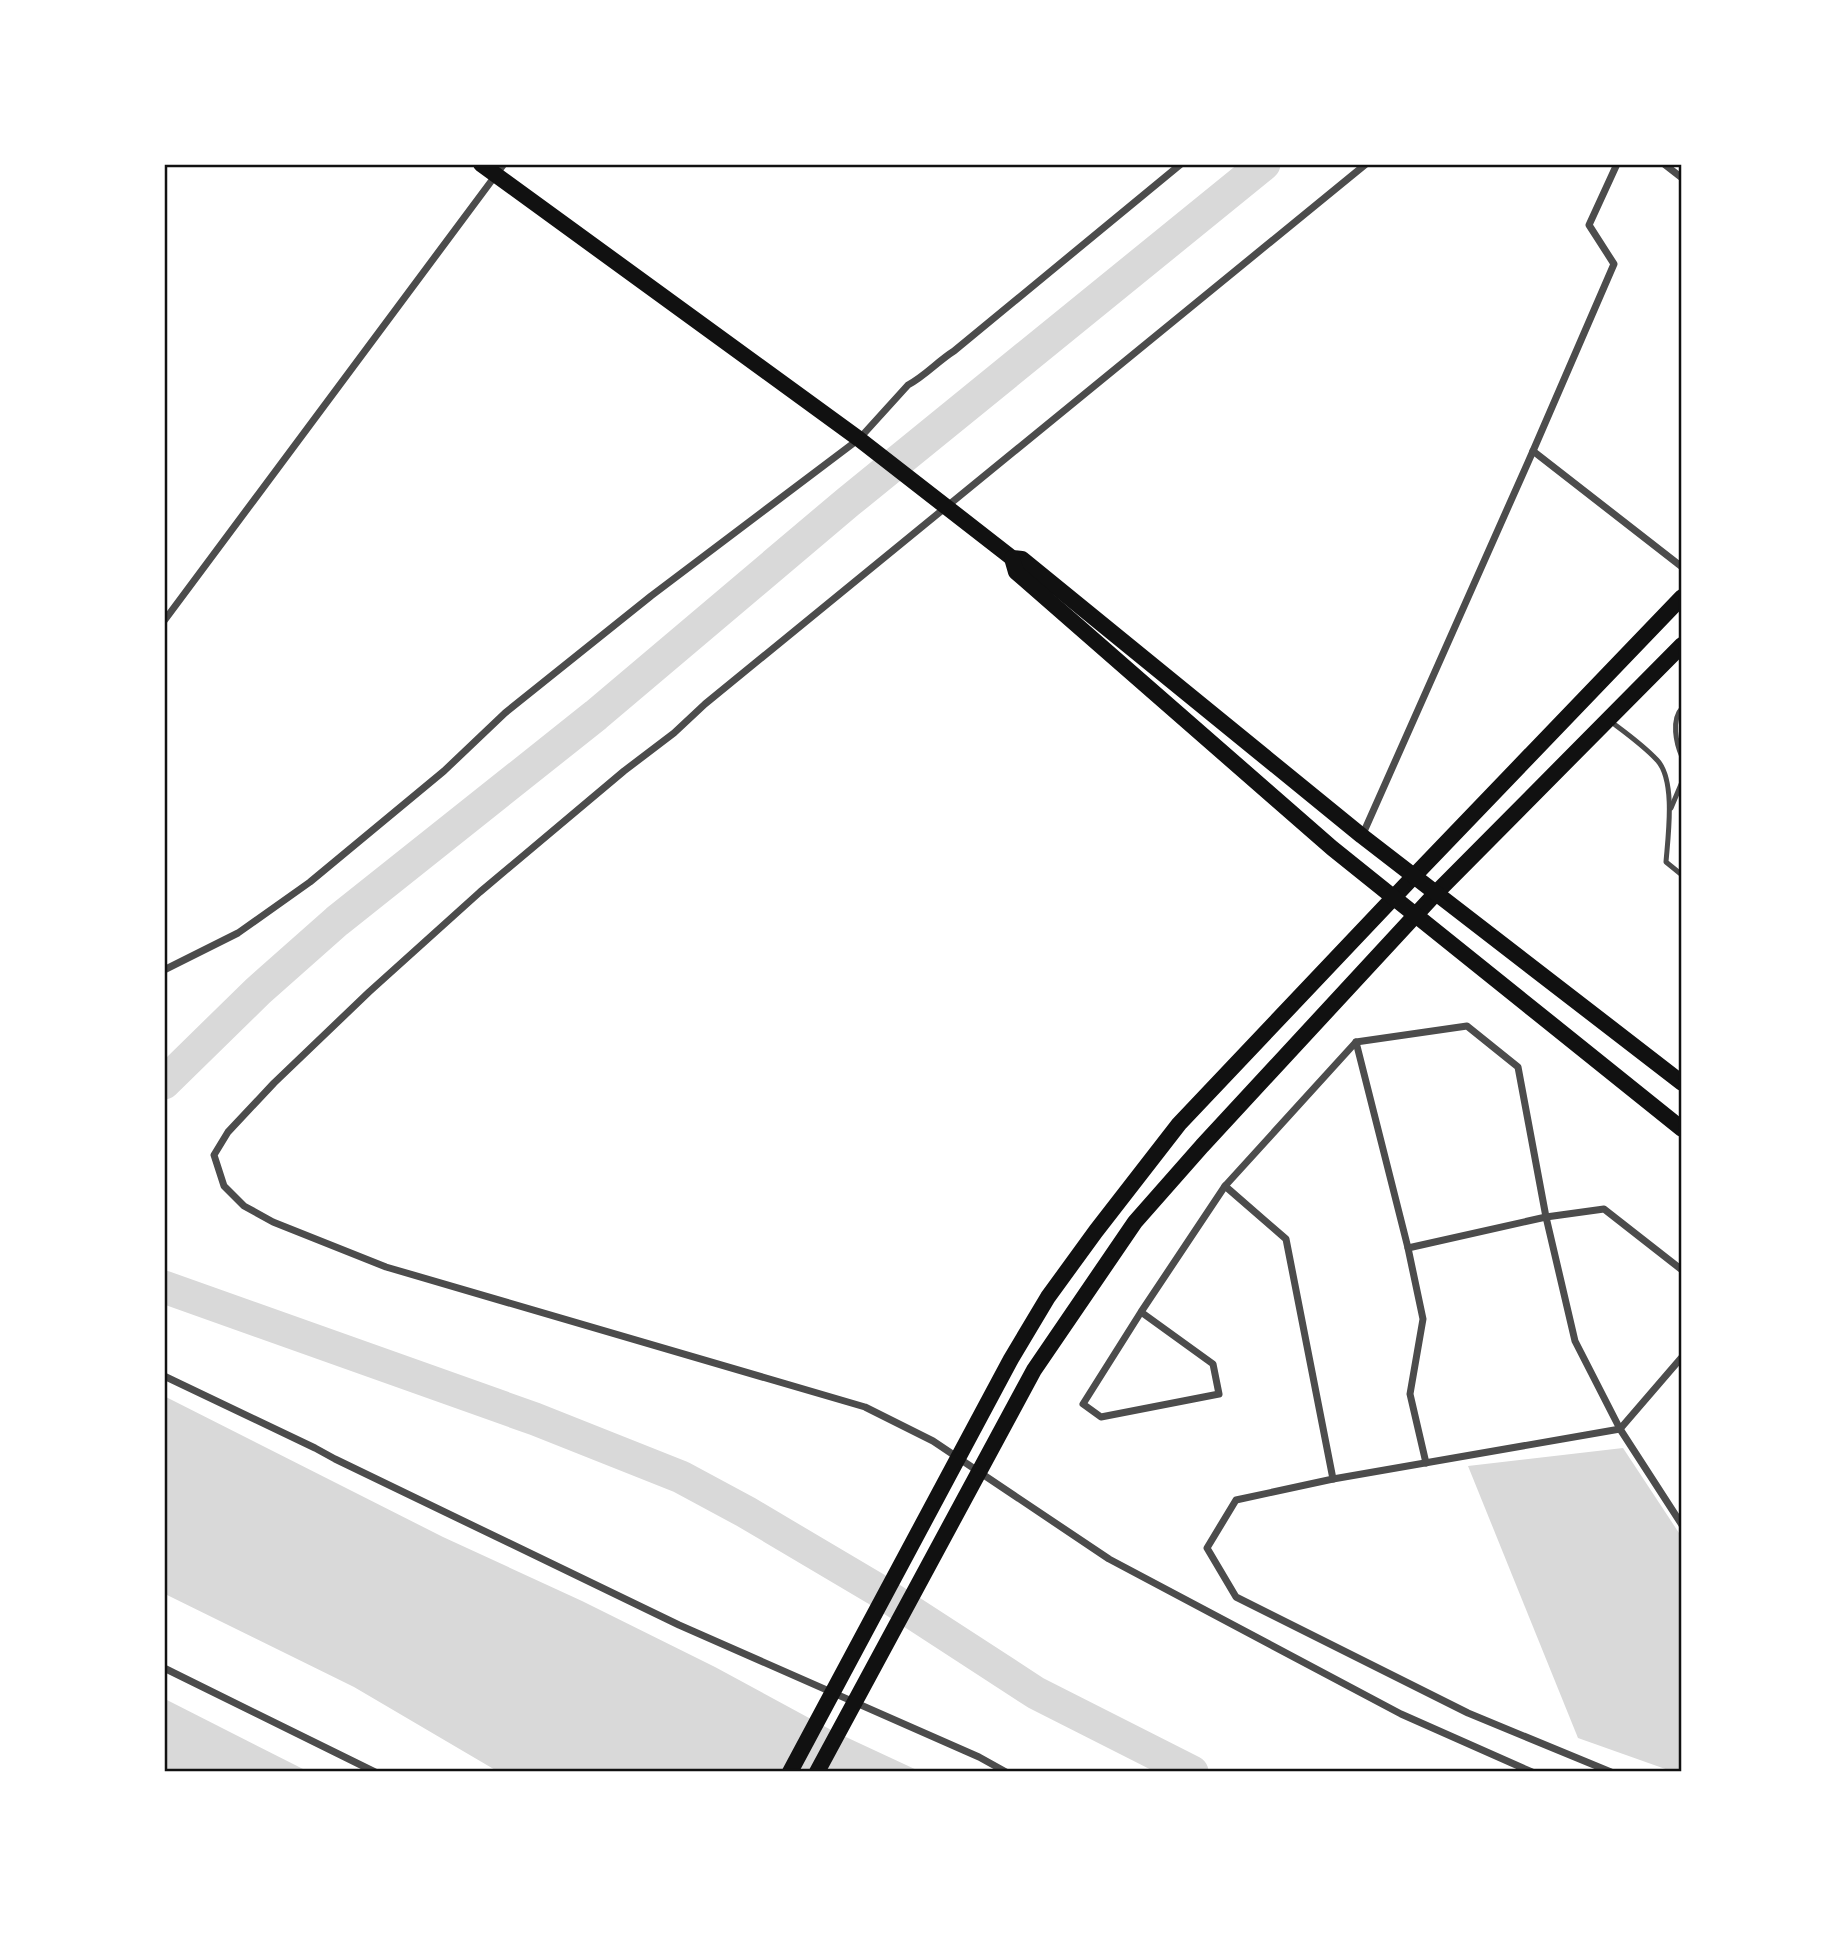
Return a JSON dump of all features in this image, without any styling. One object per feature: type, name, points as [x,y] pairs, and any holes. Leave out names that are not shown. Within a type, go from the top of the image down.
[{"type":"main road","points":[[481,164],[501,170],[859,439],[1012,558],[1022,559],[1362,836],[1682,1083]]},
{"type":"main road","points":[[1012,558],[1016,572],[1332,848],[1682,1129]]},
{"type":"main road","points":[[790,1772],[1011,1359],[1048,1297],[1096,1231],[1180,1124],[1682,597]]},
{"type":"main road","points":[[817,1772],[1034,1370],[1135,1222],[1436,892],[1682,645]]},
{"type":"street","points":[[164,970],[238,933],[310,882],[444,771],[526,696],[651,596],[859,439],[908,385],[954,351],[1181,164]]},
{"type":"street","points":[[1366,164],[705,704],[674,733],[624,771],[480,892],[369,992],[274,1083],[228,1132],[214,1155],[224,1186],[244,1206],[273,1222],[386,1267],[865,1407],[933,1441],[1109,1559],[1401,1714],[1532,1772]]},
{"type":"street","points":[[1362,836],[1614,264],[1589,225],[1617,164]]},
{"type":"street","points":[[1664,164],[1682,178]]},
{"type":"street","points":[[164,621],[501,170]]},
{"type":"street","points":[[1533,451],[1682,567]]},
{"type":"street","points":[[1140,1312],[1213,1364],[1219,1394],[1101,1417],[1083,1405],[1140,1312],[1225,1186],[1356,1042],[1467,1026],[1518,1068],[1546,1217],[1574,1342],[1620,1429],[1682,1525]]},
{"type":"street","points":[[1356,1042],[1408,1248],[1423,1319],[1410,1394],[1426,1463]]},
{"type":"street","points":[[1225,1186],[1286,1239],[1333,1479]]},
{"type":"street","points":[[1408,1248],[1546,1217],[1604,1209],[1682,1270]]},
{"type":"street","points":[[1611,1772],[1468,1713],[1236,1597],[1208,1548],[1236,1500],[1333,1479],[1620,1429],[1682,1357]]},
{"type":"street","points":[[164,1377],[679,1625],[979,1757],[1006,1772]]},
{"type":"street","points":[[164,1668],[375,1772]]},
{"type":"lane","points":[[1682,708],[1677,713],[1682,757]]},
{"type":"lane","points":[[1609,720],[1659,762],[1668,785],[1666,862],[1682,875]]},
{"type":"lane","points":[[1669,811],[1682,782]]},
{"type":"shaded area","points":[[164,1396],[443,1537],[582,1601],[715,1667],[833,1731],[919,1771],[497,1771],[354,1687],[165,1594]]},
{"type":"shaded area","points":[[1623,1448],[1681,1536],[1681,1771],[1671,1771],[1578,1738],[1468,1466]]},
{"type":"shaded area","points":[[165,1699],[307,1771],[165,1771]]},
{"type":"waterway","points":[[164,1083],[258,991],[337,921],[596,715],[848,502],[1264,164]]},
{"type":"waterway","points":[[164,1287],[535,1419],[681,1477],[876,1589],[1036,1693],[1192,1772]]}]
